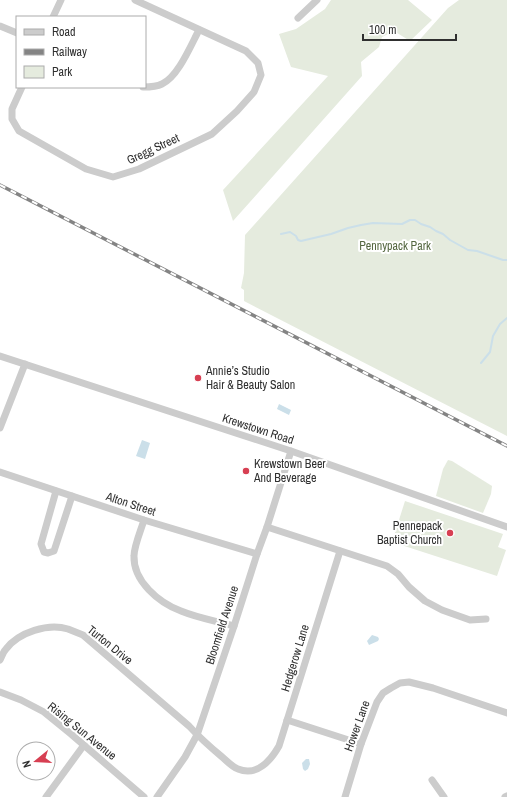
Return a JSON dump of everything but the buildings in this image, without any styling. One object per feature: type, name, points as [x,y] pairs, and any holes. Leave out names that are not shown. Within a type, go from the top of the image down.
[{"type":"street","points":[[53,16],[61,0]]},
{"type":"street","points":[[135,0],[199,30],[178,69],[171,77],[163,84],[154,87],[146,87]]},
{"type":"street","points":[[298,18],[317,0]]},
{"type":"street","points":[[0,26],[16,33]]},
{"type":"street","name":"Gregg Street","points":[[22,88],[12,108],[12,119],[19,131],[86,169],[113,177],[126,174],[212,134],[237,111],[254,92],[260,75],[258,64],[246,51],[199,30]]},
{"type":"street","name":"Krewstown Road","points":[[0,356],[291,451],[507,527]]},
{"type":"street","points":[[0,428],[25,364]]},
{"type":"street","name":"Bloomfield Avenue","points":[[157,797],[185,757],[197,735],[291,451]]},
{"type":"street","name":"Alton Street","points":[[0,472],[144,520],[257,554]]},
{"type":"street","points":[[56,491],[41,544],[44,552],[51,553],[56,546],[72,496]]},
{"type":"street","points":[[144,520],[134,555],[136,571],[142,584],[163,602],[180,611],[234,626]]},
{"type":"street","points":[[267,527],[387,566],[398,574],[409,587],[425,601],[442,610],[470,620],[486,619]]},
{"type":"street","name":"Hedgerow Lane","points":[[262,766],[272,758],[279,746],[340,551]]},
{"type":"street","name":"Turton Drive","points":[[0,660],[5,649],[17,638],[41,628],[67,629],[83,635],[189,726],[203,742],[237,769],[247,771],[256,770],[262,766]]},
{"type":"street","name":"Hower Lane","points":[[345,797],[361,744],[377,702],[383,693],[400,683],[409,682],[433,688],[507,714]]},
{"type":"street","name":"Rising Sun Avenue","points":[[0,692],[21,700],[44,712],[144,797]]},
{"type":"street","points":[[287,720],[361,744]]},
{"type":"street","points":[[46,797],[84,745]]},
{"type":"street","points":[[432,780],[444,797]]},
{"type":"green space","points":[[331,0],[408,0],[432,20],[410,41],[394,31],[382,37],[379,47],[361,62],[362,76],[233,221],[223,190],[328,76],[291,67],[279,34],[296,29],[325,9]]},
{"type":"green space","name":"Pennypack Park","points":[[459,0],[507,0],[507,436],[244,301],[244,290],[241,288],[244,273],[245,235],[448,8]]},
{"type":"green space","points":[[448,460],[492,486],[491,494],[483,513],[436,496],[443,469]]},
{"type":"green space","points":[[405,501],[503,534],[498,547],[506,550],[497,576],[392,542]]},
{"type":"water","points":[[279,404],[291,410],[289,415],[277,409]]},
{"type":"water","points":[[142,440],[150,443],[145,459],[136,456]]},
{"type":"water","points":[[372,635],[378,637],[379,639],[378,641],[369,645],[367,641]]},
{"type":"water","points":[[306,759],[309,759],[310,764],[308,769],[305,771],[302,763]]},
{"type":"waterway","points":[[281,234],[290,232],[301,241],[361,225],[373,223],[402,224],[410,220],[415,220],[443,234],[450,240],[468,250],[477,251],[507,260]]},
{"type":"waterway","points":[[481,363],[490,352],[493,336],[500,324],[507,318]]},
{"type":"railway","points":[[0,185],[507,446]]},
{"type":"place","name":"Annie’s Studio Hair & Beauty Salon","points":[[198,378]]},
{"type":"place","name":"Krewstown Beer And Beverage","points":[[246,471]]},
{"type":"place","name":"Pennepack Baptist Church","points":[[450,533]]}]
